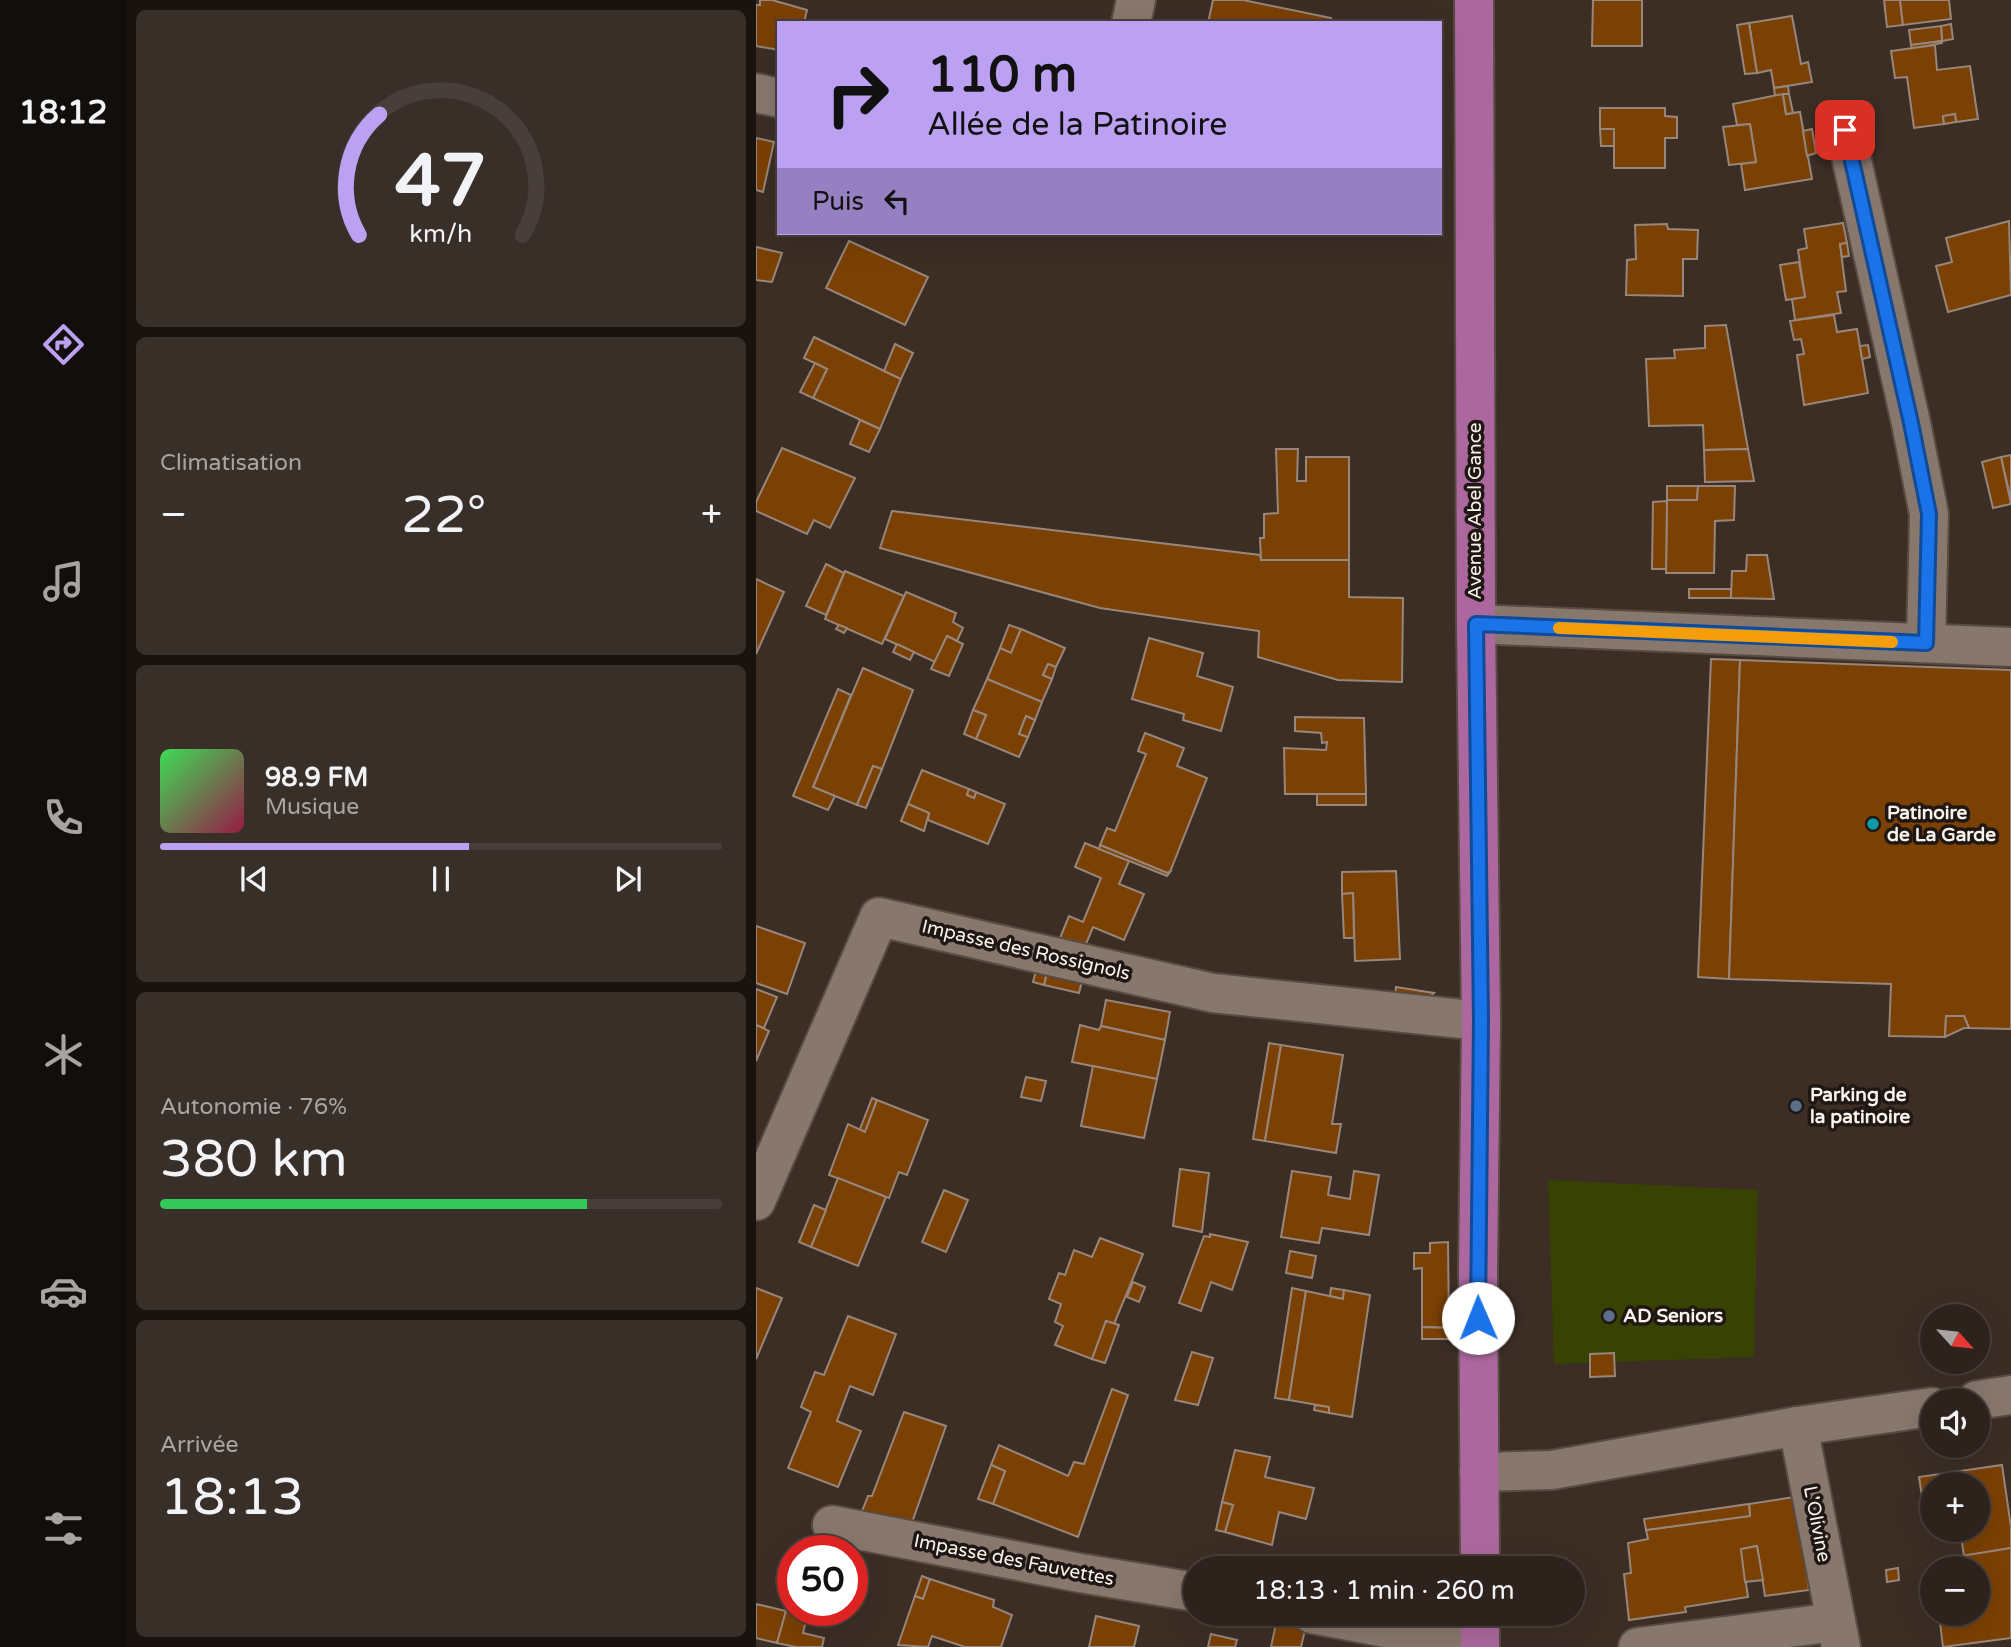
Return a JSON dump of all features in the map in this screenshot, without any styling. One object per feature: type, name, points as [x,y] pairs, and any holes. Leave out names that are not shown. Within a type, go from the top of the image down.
[{"type":"main road","name":"Avenue Abel Gance","points":[[1474,0],[1476,624],[1481,1021],[1478,1270],[1480,1556]]},
{"type":"street","points":[[1131,21],[1136,0]]},
{"type":"street","points":[[756,93],[777,98]]},
{"type":"street","points":[[1845,130],[1929,514],[1926,643]]},
{"type":"street","points":[[1476,624],[2011,647]]},
{"type":"street","name":"Impasse des Rossignols","points":[[756,1201],[879,917],[1213,993],[1481,1021]]},
{"type":"street","points":[[1990,1398],[2011,1395]]},
{"type":"street","points":[[1479,1472],[1552,1470],[1798,1426],[1920,1409]]},
{"type":"street","name":"L'Olivine","points":[[1638,1647],[1838,1634],[1798,1426]]},
{"type":"street","name":"Impasse des Fauvettes","points":[[832,1525],[1183,1590]]},
{"type":"street","points":[[1408,1626],[1480,1635]]},
{"type":"green space","points":[[1548,1180],[1758,1190],[1754,1357],[1554,1364]]},
{"type":"building","points":[[760,0],[772,0],[807,10],[804,21],[777,21],[777,50],[756,46],[756,5],[760,5]]},
{"type":"building","points":[[1213,0],[1243,0],[1331,18],[1330,21],[1208,21]]},
{"type":"building","points":[[1593,0],[1642,0],[1642,46],[1592,46]]},
{"type":"building","points":[[1884,0],[1900,0],[1903,25],[1887,27]]},
{"type":"building","points":[[1900,0],[1949,0],[1951,19],[1903,25]]},
{"type":"building","points":[[1792,16],[1801,64],[1808,62],[1812,82],[1774,88],[1771,70],[1757,73],[1749,23]]},
{"type":"building","points":[[1749,23],[1757,73],[1745,74],[1737,25]]},
{"type":"building","points":[[1951,24],[1953,39],[1942,41],[1941,26]]},
{"type":"building","points":[[1941,26],[1942,41],[1911,45],[1909,30]]},
{"type":"building","points":[[1942,41],[1912,49],[1911,45]]},
{"type":"building","points":[[1935,45],[1937,70],[1970,66],[1978,119],[1956,122],[1955,114],[1943,116],[1944,124],[1914,128],[1907,77],[1895,78],[1891,51]]},
{"type":"building","points":[[1788,86],[1789,94],[1775,96],[1774,88]]},
{"type":"building","points":[[1783,94],[1786,114],[1800,112],[1812,179],[1745,190],[1741,164],[1756,162],[1750,124],[1737,125],[1733,104]]},
{"type":"building","points":[[1783,94],[1789,94],[1793,113],[1786,114]]},
{"type":"building","points":[[1600,108],[1665,108],[1665,116],[1677,117],[1677,138],[1665,138],[1665,168],[1614,168],[1614,129],[1600,129]]},
{"type":"building","points":[[1955,114],[1956,122],[1944,124],[1943,116]]},
{"type":"building","points":[[1750,124],[1756,162],[1729,165],[1723,127]]},
{"type":"building","points":[[1600,129],[1614,129],[1614,146],[1601,146]]},
{"type":"building","points":[[1812,129],[1816,153],[1807,156],[1803,131]]},
{"type":"building","points":[[756,138],[774,142],[763,192],[756,190]]},
{"type":"building","points":[[2009,221],[2011,295],[1948,312],[1936,266],[1952,262],[1946,238]]},
{"type":"building","points":[[1843,223],[1847,243],[1840,244],[1846,291],[1837,292],[1841,313],[1795,320],[1792,299],[1805,297],[1798,250],[1807,248],[1804,229]]},
{"type":"building","points":[[1667,224],[1668,229],[1698,230],[1697,259],[1683,259],[1683,296],[1626,295],[1627,260],[1636,259],[1635,225]]},
{"type":"building","points":[[849,241],[928,277],[905,325],[826,288]]},
{"type":"building","points":[[1847,243],[1849,256],[1842,257],[1840,244]]},
{"type":"building","points":[[756,247],[782,253],[772,282],[756,280]]},
{"type":"building","points":[[1799,262],[1805,297],[1786,300],[1780,265]]},
{"type":"building","points":[[1834,315],[1837,332],[1857,329],[1868,393],[1804,405],[1797,355],[1804,354],[1801,339],[1794,340],[1790,321]]},
{"type":"building","points":[[1726,325],[1748,449],[1704,450],[1703,425],[1649,426],[1646,359],[1675,358],[1674,350],[1705,348],[1705,326]]},
{"type":"building","points":[[814,337],[901,379],[880,429],[813,398],[827,369],[804,358]]},
{"type":"building","points":[[895,344],[913,353],[901,379],[884,371]]},
{"type":"building","points":[[1868,345],[1870,357],[1862,359],[1860,346]]},
{"type":"building","points":[[815,363],[827,369],[813,398],[800,392]]},
{"type":"building","points":[[860,420],[880,429],[869,452],[850,444]]},
{"type":"building","points":[[782,448],[855,478],[830,528],[814,520],[807,534],[756,511],[756,502]]},
{"type":"building","points":[[1276,449],[1298,449],[1297,481],[1306,481],[1306,457],[1349,457],[1349,560],[1261,560],[1260,538],[1264,538],[1264,514],[1278,513]]},
{"type":"building","points":[[1748,449],[1754,481],[1705,482],[1704,450]]},
{"type":"building","points":[[2011,455],[2011,500],[2001,457]]},
{"type":"building","points":[[2001,457],[2011,504],[1993,508],[1982,462]]},
{"type":"building","points":[[1667,486],[1698,486],[1697,500],[1667,500]]},
{"type":"building","points":[[1698,486],[1735,486],[1734,520],[1715,521],[1714,573],[1666,573],[1667,500],[1697,500]]},
{"type":"building","points":[[1667,501],[1666,569],[1652,569],[1653,502]]},
{"type":"building","points":[[892,511],[1260,555],[1261,560],[1349,560],[1349,597],[1403,598],[1402,682],[1338,680],[1258,657],[1259,631],[1100,608],[880,548]]},
{"type":"building","points":[[1747,555],[1767,555],[1774,599],[1731,598],[1732,571],[1746,571]]},
{"type":"building","points":[[826,564],[844,573],[826,615],[806,606]]},
{"type":"building","points":[[845,571],[904,596],[882,644],[825,619]]},
{"type":"building","points":[[756,579],[784,592],[756,654]]},
{"type":"building","points":[[1689,589],[1731,589],[1731,598],[1689,598]]},
{"type":"building","points":[[906,592],[956,613],[953,622],[963,628],[957,641],[947,636],[935,662],[885,639]]},
{"type":"building","points":[[839,625],[847,628],[844,633],[836,629]]},
{"type":"building","points":[[1009,625],[1021,629],[1011,653],[1000,648]]},
{"type":"building","points":[[1021,629],[1065,648],[1056,667],[1048,664],[1043,675],[1052,679],[1042,702],[987,679],[1000,648],[1011,653]]},
{"type":"building","points":[[947,636],[963,644],[949,676],[931,669]]},
{"type":"building","points":[[1149,638],[1203,653],[1197,676],[1233,687],[1221,731],[1183,720],[1184,714],[1132,699]]},
{"type":"building","points":[[897,644],[914,652],[910,660],[893,652]]},
{"type":"building","points":[[1711,659],[1740,660],[1729,979],[1698,977]]},
{"type":"building","name":"Patinoire de La Garde","points":[[1740,660],[2011,670],[2011,1029],[1969,1028],[1964,1016],[1946,1016],[1945,1037],[1889,1036],[1891,984],[1729,979]]},
{"type":"building","points":[[1048,664],[1056,667],[1052,679],[1043,675]]},
{"type":"building","points":[[863,668],[913,690],[882,769],[873,766],[857,805],[813,787]]},
{"type":"building","points":[[987,679],[1042,702],[1035,720],[1026,716],[1019,734],[1028,737],[1019,757],[976,739],[986,715],[973,710]]},
{"type":"building","points":[[838,689],[851,695],[813,787],[835,796],[828,810],[793,796]]},
{"type":"building","points":[[973,710],[986,715],[976,739],[964,734]]},
{"type":"building","points":[[1026,716],[1035,720],[1028,737],[1019,734]]},
{"type":"building","points":[[1295,717],[1364,718],[1366,794],[1285,794],[1284,748],[1326,750],[1327,742],[1322,743],[1321,733],[1295,731]]},
{"type":"building","points":[[1145,733],[1184,748],[1177,766],[1207,778],[1170,872],[1167,873],[1100,845],[1107,828],[1115,831],[1146,754],[1138,751]]},
{"type":"building","points":[[873,766],[882,769],[866,808],[857,805]]},
{"type":"building","points":[[922,770],[969,789],[967,795],[974,798],[976,792],[1005,804],[988,844],[928,820],[929,813],[908,804]]},
{"type":"building","points":[[969,789],[976,792],[974,798],[967,795]]},
{"type":"building","points":[[1317,794],[1366,794],[1366,805],[1317,805]]},
{"type":"building","points":[[908,804],[929,813],[924,831],[901,821]]},
{"type":"building","points":[[1085,843],[1129,861],[1119,884],[1144,894],[1124,940],[1093,927],[1086,944],[1060,938],[1069,916],[1083,922],[1101,878],[1075,867]]},
{"type":"building","points":[[1100,845],[1170,872],[1167,876],[1099,849]]},
{"type":"building","points":[[1396,871],[1400,959],[1355,961],[1353,893],[1342,894],[1342,872]]},
{"type":"building","points":[[1353,893],[1354,938],[1344,938],[1342,894]]},
{"type":"building","points":[[756,926],[805,943],[787,994],[756,983]]},
{"type":"building","points":[[1038,963],[1049,965],[1044,985],[1033,982]]},
{"type":"building","points":[[1049,965],[1084,973],[1079,993],[1044,985]]},
{"type":"building","points":[[1396,987],[1434,993],[1424,1002],[1395,997]]},
{"type":"building","points":[[756,989],[777,997],[764,1028],[756,1025]]},
{"type":"building","points":[[1106,1000],[1170,1012],[1165,1040],[1101,1026]]},
{"type":"building","points":[[1946,1016],[1964,1016],[1969,1028],[1945,1037]]},
{"type":"building","points":[[756,1025],[769,1031],[756,1061]]},
{"type":"building","points":[[1080,1025],[1099,1030],[1101,1026],[1165,1040],[1157,1079],[1072,1062]]},
{"type":"building","points":[[1269,1043],[1281,1045],[1265,1141],[1253,1139]]},
{"type":"building","points":[[1281,1045],[1343,1055],[1332,1124],[1341,1124],[1336,1153],[1265,1141]]},
{"type":"building","points":[[1093,1066],[1157,1079],[1144,1138],[1081,1126]]},
{"type":"building","points":[[1026,1077],[1046,1081],[1041,1101],[1021,1097]]},
{"type":"building","points":[[872,1098],[877,1100],[865,1132],[860,1129]]},
{"type":"building","points":[[877,1100],[928,1120],[907,1175],[899,1172],[889,1198],[829,1175],[848,1124],[865,1132]]},
{"type":"building","points":[[1180,1169],[1209,1173],[1202,1232],[1173,1226]]},
{"type":"building","points":[[1292,1171],[1331,1177],[1328,1195],[1350,1199],[1354,1171],[1379,1175],[1369,1235],[1322,1228],[1319,1243],[1281,1237]]},
{"type":"building","points":[[838,1178],[886,1197],[858,1266],[811,1247]]},
{"type":"building","points":[[944,1190],[968,1200],[946,1252],[922,1242]]},
{"type":"building","points":[[814,1205],[826,1210],[811,1247],[799,1242]]},
{"type":"building","points":[[1210,1234],[1248,1242],[1232,1290],[1211,1282],[1201,1311],[1179,1303],[1204,1236],[1210,1237]]},
{"type":"building","points":[[1100,1238],[1143,1254],[1114,1324],[1106,1321],[1092,1359],[1055,1345],[1063,1326],[1055,1322],[1061,1304],[1049,1299],[1059,1273],[1065,1275],[1074,1250],[1092,1257]]},
{"type":"building","points":[[1448,1242],[1449,1328],[1422,1327],[1422,1268],[1414,1269],[1414,1253],[1430,1253],[1430,1243]]},
{"type":"building","points":[[1290,1251],[1316,1256],[1312,1278],[1286,1273]]},
{"type":"building","points":[[1133,1282],[1145,1287],[1139,1302],[1127,1297]]},
{"type":"building","points":[[756,1288],[782,1298],[756,1359]]},
{"type":"building","points":[[1292,1288],[1306,1291],[1289,1400],[1275,1398]]},
{"type":"building","points":[[1331,1288],[1344,1290],[1343,1299],[1330,1296]]},
{"type":"building","points":[[1344,1290],[1370,1295],[1352,1417],[1329,1413],[1329,1407],[1289,1400],[1306,1291],[1343,1299]]},
{"type":"building","points":[[848,1316],[896,1334],[873,1395],[850,1386],[837,1421],[861,1431],[838,1487],[788,1468],[811,1412],[801,1407],[815,1372],[824,1375]]},
{"type":"building","points":[[1106,1321],[1119,1325],[1105,1363],[1092,1359]]},
{"type":"building","points":[[1422,1327],[1449,1328],[1449,1339],[1422,1339]]},
{"type":"building","points":[[1192,1352],[1213,1358],[1198,1405],[1175,1400]]},
{"type":"building","points":[[1614,1353],[1615,1376],[1590,1377],[1590,1354]]},
{"type":"building","points":[[1112,1389],[1128,1395],[1078,1537],[993,1504],[1005,1471],[991,1465],[999,1445],[1068,1476],[1074,1462],[1084,1464]]},
{"type":"building","points":[[1315,1405],[1329,1407],[1329,1413],[1314,1410]]},
{"type":"building","points":[[904,1412],[946,1426],[909,1531],[859,1519],[868,1496],[872,1496]]},
{"type":"building","points":[[1235,1450],[1270,1457],[1265,1477],[1314,1488],[1306,1519],[1279,1512],[1272,1545],[1225,1532],[1233,1505],[1222,1502]]},
{"type":"building","points":[[991,1465],[1005,1471],[993,1504],[978,1499]]},
{"type":"building","points":[[2002,1465],[2011,1527],[2011,1548],[1964,1556],[1962,1542],[1990,1542],[1990,1472],[1954,1472]]},
{"type":"building","points":[[1795,1497],[1809,1590],[1765,1596],[1757,1546],[1741,1549],[1748,1597],[1685,1607],[1686,1612],[1629,1620],[1624,1574],[1631,1573],[1628,1543],[1648,1539],[1646,1530],[1750,1516],[1749,1504]]},
{"type":"building","points":[[1222,1502],[1233,1505],[1225,1532],[1216,1530]]},
{"type":"building","points":[[1749,1504],[1750,1516],[1646,1530],[1644,1519]]},
{"type":"building","points":[[1757,1546],[1763,1580],[1745,1582],[1741,1549]]},
{"type":"building","points":[[2011,1548],[2011,1638],[1943,1647],[1940,1626],[1990,1626],[1990,1556],[1961,1556]]},
{"type":"building","points":[[1898,1568],[1899,1580],[1887,1582],[1886,1570]]},
{"type":"building","points":[[922,1576],[930,1579],[923,1599],[915,1596]]},
{"type":"building","points":[[930,1579],[994,1600],[993,1607],[1012,1615],[1001,1647],[965,1647],[932,1636],[928,1647],[898,1645],[915,1596],[923,1599]]},
{"type":"building","points":[[756,1604],[777,1609],[777,1626],[782,1626],[777,1643],[756,1638]]},
{"type":"building","points":[[1096,1616],[1139,1626],[1134,1647],[1089,1647]]},
{"type":"building","points":[[782,1626],[805,1626],[803,1633],[824,1638],[822,1647],[796,1647],[777,1643]]},
{"type":"building","points":[[1276,1626],[1306,1626],[1301,1647],[1271,1647]]},
{"type":"building","points":[[1211,1634],[1237,1640],[1235,1647],[1208,1647]]},
{"type":"slow traffic","points":[[1559,628],[1892,642]]},
{"type":"place","name":"Patinoire de La Garde","points":[[1873,824]]},
{"type":"place","name":"Parking de la patinoire","points":[[1796,1106]]},
{"type":"place","name":"AD Seniors","points":[[1609,1316]]},
{"type":"route","points":[[1478,1318],[1481,1021],[1476,624],[1926,643],[1929,514],[1845,130]]}]
